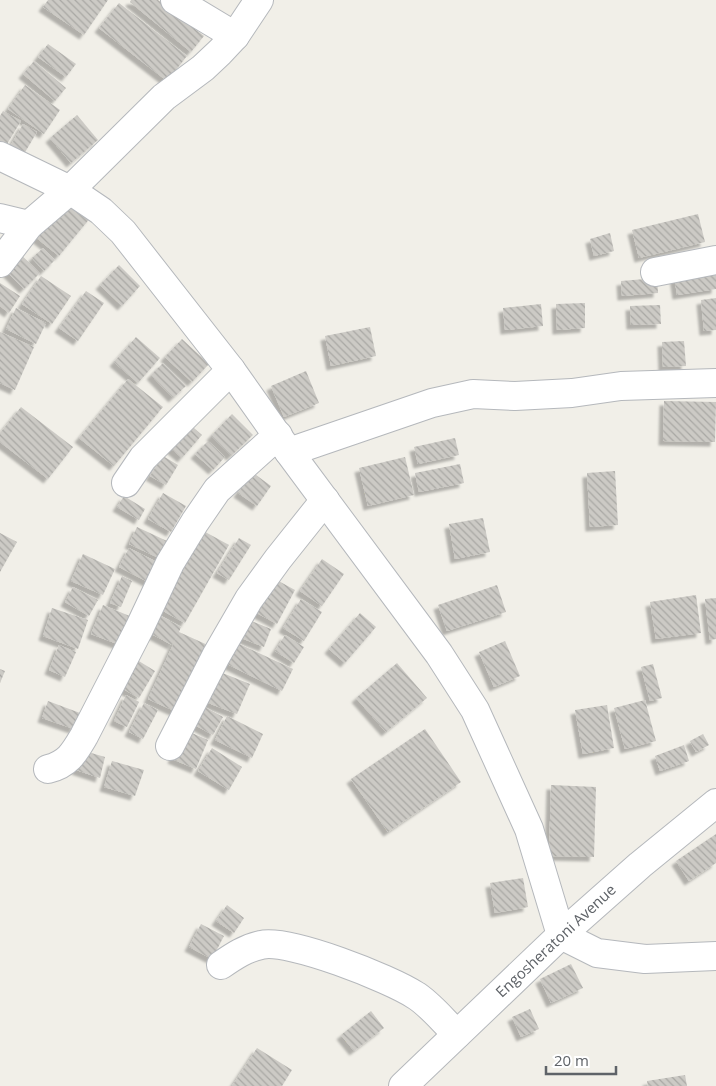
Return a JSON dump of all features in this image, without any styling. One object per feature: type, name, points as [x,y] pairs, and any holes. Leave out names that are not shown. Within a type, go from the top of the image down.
[{"type":"street","points":[[175,0],[235,36]]},
{"type":"street","points":[[0,262],[29,225],[70,190],[164,97],[203,68],[235,36],[259,0]]},
{"type":"street","points":[[0,156],[70,190],[100,211],[122,232],[231,370],[439,654],[475,710],[529,830],[561,935],[597,953],[645,958],[716,956]]},
{"type":"street","points":[[0,218],[29,225]]},
{"type":"street","points":[[655,272],[716,260]]},
{"type":"street","points":[[126,483],[143,458],[231,370]]},
{"type":"street","points":[[48,769],[60,766],[74,753],[140,629],[170,563],[217,490],[283,443],[432,403],[473,394],[515,396],[572,393],[621,386],[716,383]]},
{"type":"street","points":[[170,746],[216,656],[249,599],[325,500]]},
{"type":"street","name":"Engosheratoni Avenue","points":[[403,1086],[561,935],[640,864],[716,803]]},
{"type":"street","points":[[221,965],[242,951],[263,944],[286,946],[321,956],[384,979],[417,996],[457,1034]]},
{"type":"building","points":[[48,0],[108,0],[84,35],[43,7]]},
{"type":"building","points":[[131,0],[158,0],[204,36],[191,52],[130,2]]},
{"type":"building","points":[[119,3],[187,56],[167,81],[99,28]]},
{"type":"building","points":[[48,44],[76,64],[66,77],[38,57]]},
{"type":"building","points":[[34,61],[66,88],[55,101],[23,74]]},
{"type":"building","points":[[25,85],[60,110],[44,134],[8,109]]},
{"type":"building","points":[[3,111],[21,121],[4,149],[0,147],[0,116]]},
{"type":"building","points":[[77,115],[98,140],[71,163],[50,138]]},
{"type":"building","points":[[23,124],[37,132],[21,159],[7,152]]},
{"type":"building","points":[[66,196],[91,217],[59,256],[34,236]]},
{"type":"building","points":[[698,214],[705,242],[639,258],[632,230]]},
{"type":"building","points":[[610,233],[614,251],[594,256],[590,239]]},
{"type":"building","points":[[43,248],[55,260],[44,271],[32,258]]},
{"type":"building","points":[[20,254],[40,273],[24,289],[5,270]]},
{"type":"building","points":[[119,265],[140,286],[122,306],[100,285]]},
{"type":"building","points":[[716,269],[716,289],[677,295],[674,275]]},
{"type":"building","points":[[41,276],[71,296],[52,324],[22,304]]},
{"type":"building","points":[[657,278],[658,293],[622,296],[621,281]]},
{"type":"building","points":[[0,283],[20,296],[9,313],[0,306]]},
{"type":"building","points":[[86,291],[104,303],[78,341],[59,328]]},
{"type":"building","points":[[716,298],[716,330],[704,331],[701,300]]},
{"type":"building","points":[[585,303],[585,328],[557,330],[556,304]]},
{"type":"building","points":[[541,304],[543,326],[505,330],[503,308]]},
{"type":"building","points":[[660,305],[661,324],[631,325],[630,306]]},
{"type":"building","points":[[16,308],[46,323],[36,344],[6,329]]},
{"type":"building","points":[[370,327],[376,356],[331,366],[325,336]]},
{"type":"building","points":[[0,332],[34,347],[15,390],[0,383]]},
{"type":"building","points":[[136,337],[160,358],[138,383],[114,362]]},
{"type":"building","points":[[182,339],[209,364],[192,382],[165,357]]},
{"type":"building","points":[[684,341],[686,366],[663,367],[662,342]]},
{"type":"building","points":[[163,363],[186,386],[173,398],[151,375]]},
{"type":"building","points":[[306,371],[319,403],[284,417],[271,386]]},
{"type":"building","points":[[128,379],[163,407],[114,466],[79,438]]},
{"type":"building","points":[[664,401],[716,402],[715,442],[663,441]]},
{"type":"building","points":[[21,407],[73,447],[48,479],[0,442],[0,433]]},
{"type":"building","points":[[232,414],[253,435],[231,456],[211,436]]},
{"type":"building","points":[[187,422],[202,435],[182,458],[167,445]]},
{"type":"building","points":[[455,438],[459,455],[418,464],[414,447]]},
{"type":"building","points":[[208,441],[225,457],[213,470],[195,454]]},
{"type":"building","points":[[163,456],[178,465],[166,485],[150,476]]},
{"type":"building","points":[[405,457],[414,495],[368,506],[359,468]]},
{"type":"building","points":[[460,464],[464,483],[419,492],[415,473]]},
{"type":"building","points":[[615,471],[618,525],[590,527],[587,473]]},
{"type":"building","points":[[252,472],[271,486],[257,506],[238,493]]},
{"type":"building","points":[[163,493],[186,506],[171,532],[148,519]]},
{"type":"building","points":[[124,496],[145,509],[139,520],[117,507]]},
{"type":"building","points":[[483,518],[490,552],[455,559],[449,524]]},
{"type":"building","points":[[137,527],[169,542],[161,559],[129,544]]},
{"type":"building","points":[[198,528],[229,545],[185,623],[154,606]]},
{"type":"building","points":[[0,533],[17,542],[0,572]]},
{"type":"building","points":[[239,538],[251,545],[229,580],[217,573]]},
{"type":"building","points":[[129,548],[159,563],[150,583],[119,567]]},
{"type":"building","points":[[83,554],[115,569],[103,595],[71,581]]},
{"type":"building","points":[[322,559],[344,574],[322,606],[300,591]]},
{"type":"building","points":[[122,576],[132,581],[121,607],[110,603]]},
{"type":"building","points":[[273,578],[295,590],[277,624],[255,612]]},
{"type":"building","points":[[497,585],[506,612],[447,631],[438,605]]},
{"type":"building","points":[[73,587],[98,600],[89,616],[65,602]]},
{"type":"building","points":[[696,595],[701,633],[656,639],[650,602]]},
{"type":"building","points":[[716,598],[716,639],[710,640],[705,599]]},
{"type":"building","points":[[301,599],[322,612],[304,641],[283,628]]},
{"type":"building","points":[[103,605],[132,617],[120,645],[91,634]]},
{"type":"building","points":[[52,608],[88,620],[78,649],[43,636]]},
{"type":"building","points":[[154,612],[181,627],[179,632],[212,647],[181,714],[148,699],[177,636],[172,645],[144,630]]},
{"type":"building","points":[[360,613],[376,627],[345,663],[329,649]]},
{"type":"building","points":[[244,618],[271,629],[264,647],[236,636]]},
{"type":"building","points":[[285,635],[304,647],[294,663],[275,651]]},
{"type":"building","points":[[233,641],[293,669],[282,691],[223,662]]},
{"type":"building","points":[[505,641],[520,676],[494,687],[479,652]]},
{"type":"building","points":[[59,645],[76,652],[65,677],[49,670]]},
{"type":"building","points":[[134,658],[155,671],[139,698],[118,686]]},
{"type":"building","points":[[397,663],[427,698],[386,732],[356,698]]},
{"type":"building","points":[[653,664],[662,698],[650,701],[641,667]]},
{"type":"building","points":[[0,669],[5,671],[0,683]]},
{"type":"building","points":[[215,670],[250,684],[237,714],[203,701]]},
{"type":"building","points":[[126,695],[139,702],[127,727],[114,721]]},
{"type":"building","points":[[645,700],[656,741],[625,749],[614,708]]},
{"type":"building","points":[[48,701],[80,713],[74,729],[42,718]]},
{"type":"building","points":[[144,703],[158,710],[143,739],[129,732]]},
{"type":"building","points":[[607,705],[614,748],[583,754],[575,710]]},
{"type":"building","points":[[203,706],[223,717],[213,735],[193,724]]},
{"type":"building","points":[[227,716],[263,734],[252,758],[215,740]]},
{"type":"building","points":[[425,729],[461,782],[388,832],[351,779]]},
{"type":"building","points":[[185,730],[208,740],[196,769],[172,759]]},
{"type":"building","points":[[703,734],[709,745],[696,752],[690,741]]},
{"type":"building","points":[[684,745],[689,761],[660,771],[655,756]]},
{"type":"building","points":[[212,748],[242,767],[229,790],[198,771]]},
{"type":"building","points":[[81,750],[105,757],[100,778],[76,770]]},
{"type":"building","points":[[112,761],[144,770],[135,796],[104,787]]},
{"type":"building","points":[[551,785],[596,787],[594,857],[549,856]]},
{"type":"building","points":[[716,834],[716,863],[689,881],[676,861]]},
{"type":"building","points":[[523,878],[528,907],[495,913],[490,883]]},
{"type":"building","points":[[227,905],[244,918],[234,933],[216,921]]},
{"type":"building","points":[[201,924],[224,936],[212,959],[189,947]]},
{"type":"building","points":[[571,964],[583,988],[551,1003],[540,979]]},
{"type":"building","points":[[530,1009],[539,1029],[521,1037],[512,1017]]},
{"type":"building","points":[[371,1011],[384,1028],[354,1051],[341,1035]]},
{"type":"building","points":[[257,1048],[292,1070],[282,1086],[232,1086]]},
{"type":"building","points":[[685,1075],[687,1086],[648,1086],[647,1081]]}]
